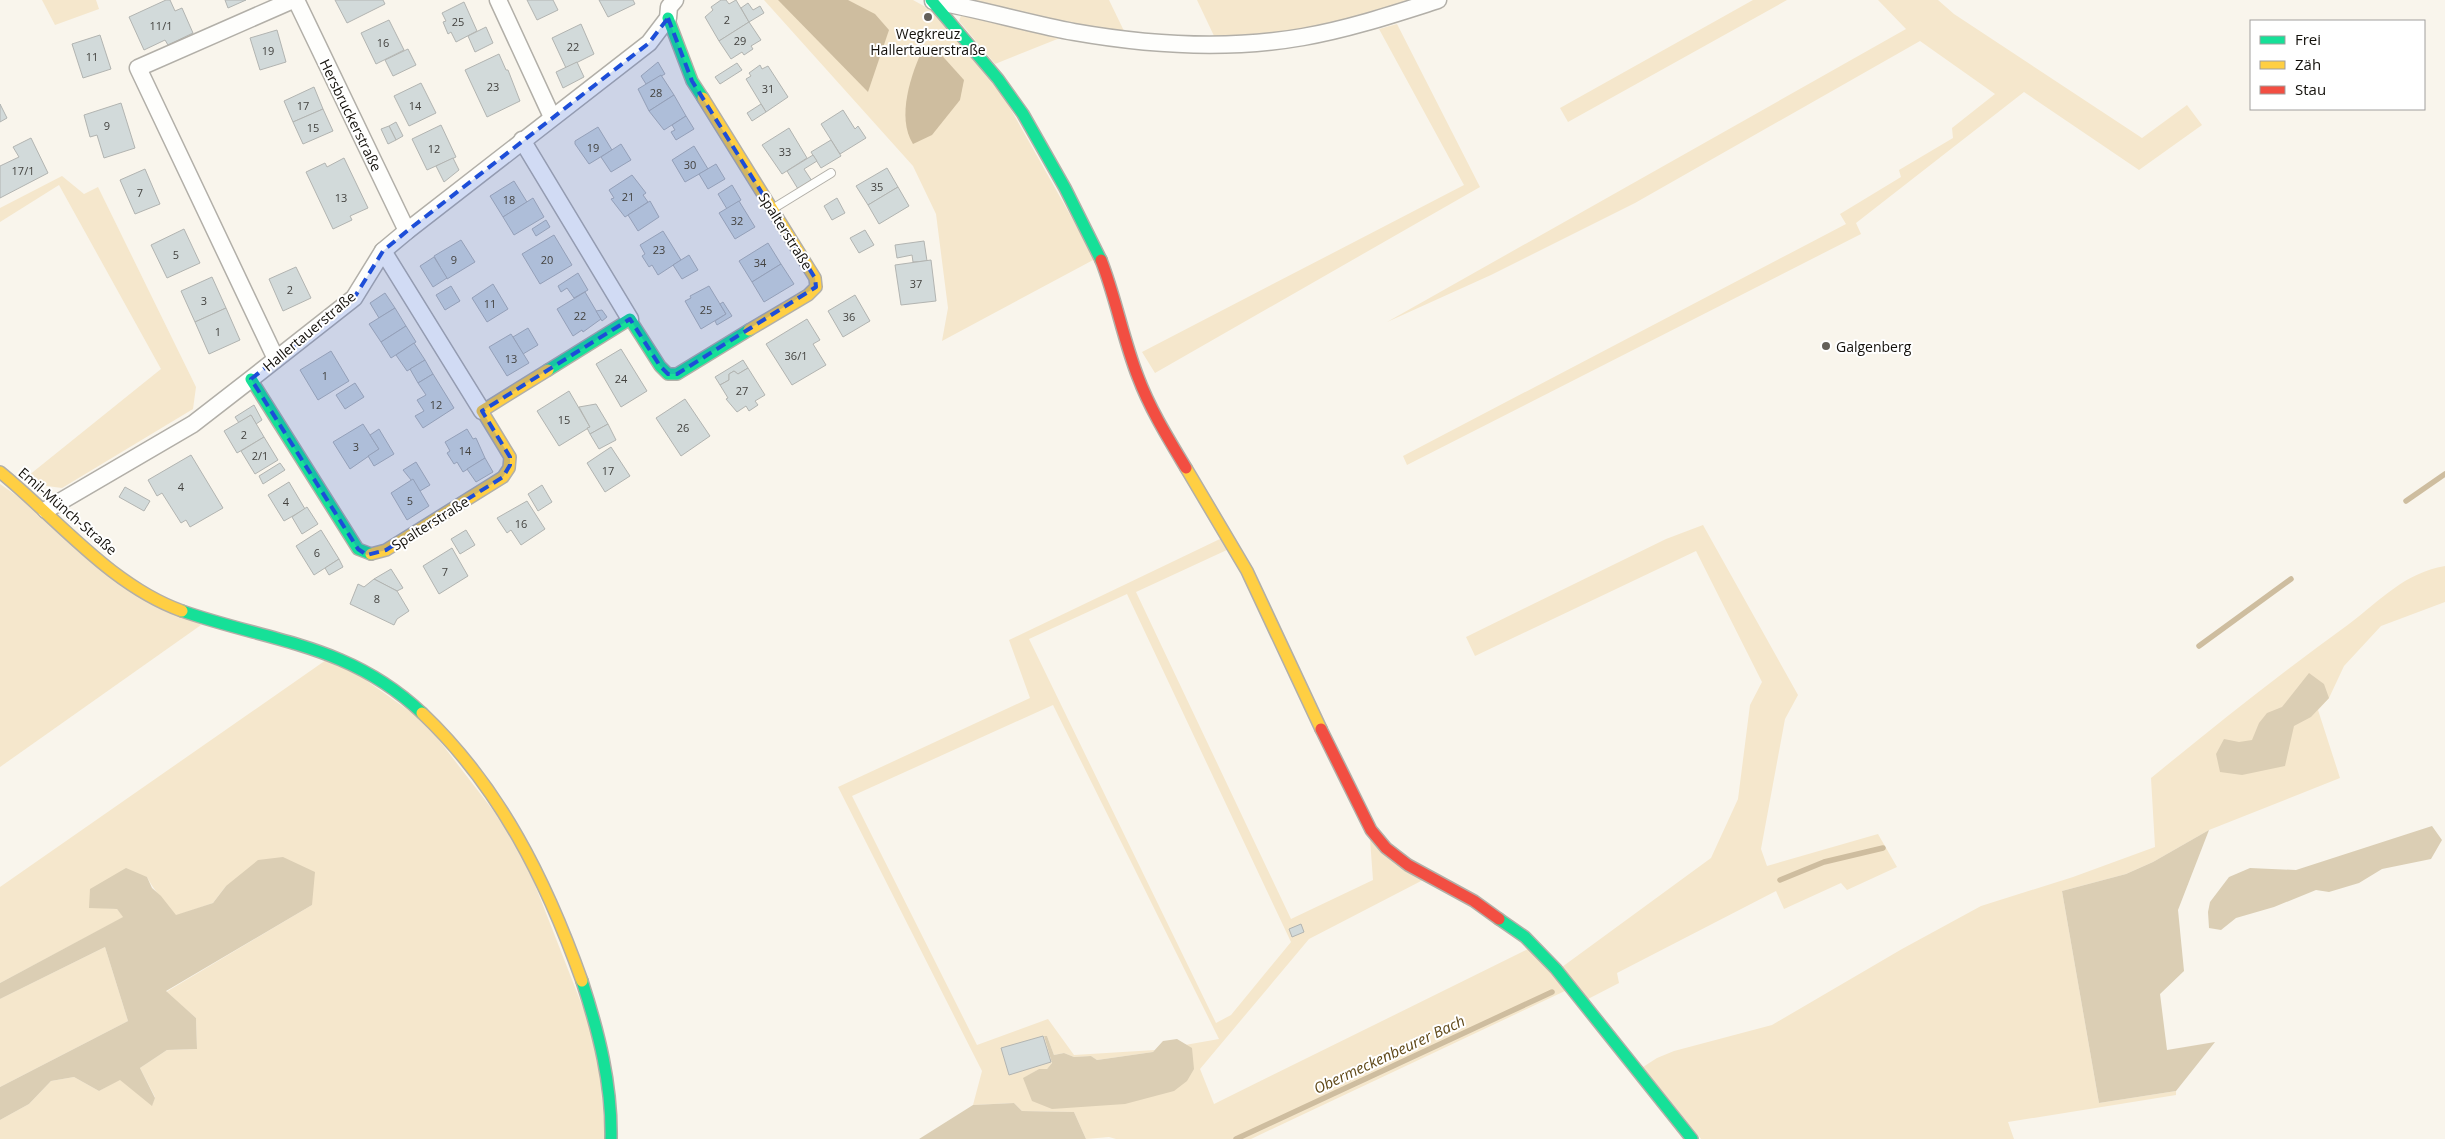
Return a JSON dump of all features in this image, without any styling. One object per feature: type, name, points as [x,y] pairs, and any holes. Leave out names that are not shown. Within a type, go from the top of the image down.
[{"type":"street","name":"Hersbruckerstraße","points":[[294,0],[407,231]]},
{"type":"street","points":[[276,359],[138,68],[294,0]]},
{"type":"street","points":[[498,0],[552,116]]},
{"type":"street","name":"Hallertauerstraße","points":[[46,510],[192,424],[354,298],[383,252],[407,231],[552,116],[649,44],[668,18],[669,8],[675,0]]},
{"type":"street","points":[[932,0],[1075,32],[1152,42],[1204,44],[1258,43],[1303,37],[1345,28],[1438,0]]},
{"type":"street","points":[[932,0],[977,52],[1018,107],[1065,188],[1099,256],[1113,290],[1137,375],[1152,411],[1247,571],[1337,764],[1371,830],[1386,848],[1408,865],[1474,901],[1525,937],[1556,969],[1692,1139]]},
{"type":"street","name":"Spalterstraße","points":[[522,140],[630,319],[660,366],[668,374],[677,374],[808,295],[816,287],[815,278],[692,80],[668,18]]},
{"type":"street","name":"Spalterstraße","points":[[251,379],[358,548],[367,554],[386,550],[503,477],[508,472],[510,457],[383,252]]},
{"type":"street","points":[[482,411],[630,319]]},
{"type":"street","name":"Emil-Münch-Straße","points":[[0,472],[46,510],[116,573],[136,588],[177,609],[335,657],[369,673],[422,712],[469,762],[511,820],[537,867],[557,914],[605,1055],[611,1103],[611,1139]]},
{"type":"lane","points":[[772,209],[831,173]]},
{"type":"highlighted area","points":[[668,18],[692,81],[815,278],[816,287],[677,374],[668,374],[660,366],[630,319],[482,411],[510,457],[510,465],[503,477],[386,550],[367,555],[358,549],[251,379],[354,298],[383,251],[649,43]]},
{"type":"shaded area","points":[[42,0],[96,0],[99,9],[55,25]]},
{"type":"shaded area","points":[[764,0],[913,0],[933,11],[1005,99],[1095,259],[942,341],[948,308],[936,214],[913,166]]},
{"type":"shaded area","points":[[778,0],[848,0],[875,14],[889,30],[868,92]]},
{"type":"shaded area","points":[[963,0],[1109,0],[1125,33],[1027,18]]},
{"type":"shaded area","points":[[1197,0],[1416,0],[1294,34],[1215,38]]},
{"type":"shaded area","points":[[1753,0],[1787,0],[1568,122],[1560,108]]},
{"type":"shaded area","points":[[1878,0],[1938,0],[1954,14],[2142,138],[2187,105],[2202,125],[2139,170],[2024,92],[1856,223],[1861,234],[1407,465],[1403,456],[1846,224],[1840,214],[1901,177],[1899,170],[1953,138],[1952,128],[1995,94],[1920,41],[1635,203],[1491,275],[1387,322],[1906,29]]},
{"type":"shaded area","points":[[963,10],[1065,36],[995,64],[959,21]]},
{"type":"shaded area","points":[[1397,24],[1480,187],[1155,373],[1142,352],[1464,185],[1379,29]]},
{"type":"shaded area","points":[[924,46],[937,50],[964,80],[960,100],[932,135],[913,144],[908,133],[906,121],[907,95],[914,69]]},
{"type":"shaded area","points":[[62,176],[84,194],[98,187],[196,387],[193,409],[62,488],[47,486],[28,476],[161,369],[59,185],[0,222],[0,208]]},
{"type":"shaded area","points":[[0,484],[201,625],[0,767]]},
{"type":"shaded area","points":[[1703,525],[1798,695],[1785,719],[1761,849],[1767,866],[1878,834],[1897,867],[1847,890],[1841,883],[1784,909],[1776,891],[1617,973],[1619,983],[1588,999],[1562,967],[1711,858],[1738,799],[1750,705],[1762,682],[1696,551],[1475,656],[1466,637],[1666,539]]},
{"type":"shaded area","points":[[1222,538],[1229,549],[1136,592],[1291,919],[1373,880],[1370,839],[1423,880],[1309,939],[1200,1069],[1214,1104],[1528,949],[1567,990],[1251,1139],[1116,1139],[1109,1137],[1086,1139],[1074,1112],[1022,1111],[1014,1103],[973,1105],[982,1071],[838,787],[1030,698],[1009,640]],"holes":[[[1127,594],[1291,942],[1231,1015],[1216,1023],[1029,639]],[[1053,705],[1219,1039],[1185,1045],[1192,1049],[1024,1078],[1039,1069],[1047,1069],[1052,1063],[1044,1036],[1047,1036],[1054,1055],[1064,1053],[1074,1057],[1091,1056],[1097,1060],[1153,1052],[1155,1050],[1074,1055],[1048,1019],[977,1045],[852,796]]]},
{"type":"shaded area","points":[[2445,566],[2445,602],[2381,626],[2344,666],[2329,698],[2318,710],[2340,778],[2209,830],[2153,862],[2126,874],[2062,891],[2099,1103],[2176,1091],[2176,1095],[2008,1122],[2014,1139],[1701,1139],[1643,1067],[1657,1058],[1674,1051],[1772,1025],[1902,949],[1981,906],[2073,877],[2155,847],[2151,778],[2299,661],[2405,581],[2430,570]]},
{"type":"shaded area","points":[[326,660],[360,676],[425,722],[519,844],[596,1041],[606,1139],[0,1139],[0,1120],[29,1104],[51,1081],[74,1077],[99,1091],[120,1079],[152,1105],[155,1097],[140,1068],[167,1050],[197,1049],[196,1018],[166,992],[312,905],[226,886],[213,903],[175,916],[147,877],[89,907],[117,909],[124,917],[0,983],[0,887]]},
{"type":"shaded area","points":[[2309,673],[2324,684],[2329,698],[2311,717],[2294,726],[2285,766],[2242,775],[2220,772],[2216,754],[2224,739],[2239,742],[2252,740],[2259,723],[2267,713],[2282,707]]},
{"type":"shaded area","points":[[2432,826],[2442,840],[2431,859],[2382,869],[2359,883],[2329,892],[2316,890],[2274,907],[2236,918],[2221,930],[2209,928],[2208,912],[2210,902],[2229,877],[2250,868],[2296,870]]},
{"type":"shaded area","points":[[2209,830],[2178,910],[2184,971],[2160,994],[2167,1050],[2215,1042],[2176,1091],[2099,1103],[2062,891],[2126,874],[2153,862]]},
{"type":"shaded area","points":[[283,857],[315,872],[312,905],[166,991],[196,1018],[197,1049],[167,1050],[140,1068],[155,1098],[152,1106],[120,1080],[99,1091],[74,1077],[51,1081],[29,1104],[0,1120],[0,1087],[128,1021],[105,947],[0,999],[0,983],[123,917],[117,909],[89,908],[90,889],[126,868],[147,877],[152,888],[176,915],[213,903],[226,886],[258,860]]},
{"type":"shaded area","points":[[105,947],[128,1021],[0,1087],[0,999]]},
{"type":"shaded area","points":[[1044,1036],[1047,1036],[1054,1055],[1064,1053],[1074,1057],[1091,1056],[1097,1060],[1153,1052],[1163,1041],[1177,1039],[1192,1048],[1194,1069],[1187,1081],[1174,1091],[1125,1104],[1052,1109],[1032,1101],[1023,1078],[1039,1069],[1047,1069],[1052,1063]]},
{"type":"shaded area","points":[[1014,1103],[1022,1111],[1074,1112],[1086,1139],[919,1139],[973,1105]]},
{"type":"building","points":[[166,0],[170,0],[175,11],[182,8],[193,33],[168,45],[165,40],[144,50],[129,17]]},
{"type":"building","points":[[225,0],[246,0],[228,8]]},
{"type":"building","points":[[335,0],[383,0],[385,4],[347,23]]},
{"type":"building","points":[[527,0],[553,0],[558,10],[537,20]]},
{"type":"building","points":[[599,0],[633,0],[635,4],[608,17]]},
{"type":"building","points":[[721,0],[726,0],[729,4],[736,0],[749,22],[719,41],[705,17],[713,10],[711,7]]},
{"type":"building","points":[[464,2],[477,31],[456,42],[451,32],[448,34],[443,22],[446,21],[442,13]]},
{"type":"building","points":[[748,3],[753,10],[760,6],[764,13],[749,22],[741,8]]},
{"type":"building","points":[[389,20],[404,50],[376,64],[361,33]]},
{"type":"building","points":[[749,22],[761,40],[751,46],[753,49],[744,55],[742,52],[731,59],[719,41]]},
{"type":"building","points":[[581,24],[594,54],[566,68],[552,38]]},
{"type":"building","points":[[486,27],[493,43],[475,52],[468,36]]},
{"type":"building","points":[[277,30],[286,62],[260,70],[250,38]]},
{"type":"building","points":[[100,35],[111,69],[83,78],[72,44]]},
{"type":"building","points":[[408,49],[416,65],[393,76],[385,60]]},
{"type":"building","points":[[499,54],[506,70],[508,70],[520,101],[487,117],[465,70]]},
{"type":"building","points":[[577,62],[584,77],[563,88],[556,72]]},
{"type":"building","points":[[658,62],[665,74],[646,84],[641,76]]},
{"type":"building","points":[[737,63],[742,70],[720,84],[715,77]]},
{"type":"building","points":[[760,65],[762,69],[768,66],[788,97],[766,112],[746,79],[751,76],[749,73]]},
{"type":"building","points":[[661,75],[674,95],[649,111],[638,89]]},
{"type":"building","points":[[421,83],[436,113],[409,126],[394,96]]},
{"type":"building","points":[[314,87],[323,109],[293,122],[284,101]]},
{"type":"building","points":[[674,95],[686,116],[664,130],[649,111]]},
{"type":"building","points":[[121,103],[135,148],[104,158],[97,135],[90,137],[84,115]]},
{"type":"building","points":[[0,104],[7,118],[0,122]]},
{"type":"building","points":[[761,104],[766,112],[752,121],[747,113]]},
{"type":"building","points":[[323,109],[333,131],[303,144],[293,122]]},
{"type":"building","points":[[843,110],[855,129],[858,126],[866,138],[840,154],[821,124]]},
{"type":"building","points":[[686,116],[694,129],[676,140],[671,132],[675,130],[672,125]]},
{"type":"building","points":[[396,122],[403,136],[396,140],[389,126]]},
{"type":"building","points":[[441,125],[456,157],[427,170],[412,139]]},
{"type":"building","points":[[389,126],[396,140],[388,144],[381,129]]},
{"type":"building","points":[[598,127],[612,150],[589,164],[575,144],[575,141]]},
{"type":"building","points":[[789,128],[807,158],[782,174],[762,145]]},
{"type":"building","points":[[31,138],[48,173],[0,198],[0,166],[19,157],[13,147]]},
{"type":"building","points":[[831,140],[841,156],[821,168],[811,152]]},
{"type":"building","points":[[621,144],[631,160],[611,172],[601,157]]},
{"type":"building","points":[[694,146],[708,169],[685,182],[672,160]]},
{"type":"building","points":[[813,155],[817,161],[804,169],[812,181],[798,189],[787,171]]},
{"type":"building","points":[[344,158],[368,208],[350,216],[352,220],[333,229],[306,172],[325,163],[327,167]]},
{"type":"building","points":[[453,158],[459,170],[444,182],[436,166]]},
{"type":"building","points":[[716,164],[725,179],[708,189],[699,174]]},
{"type":"building","points":[[887,168],[898,187],[868,205],[856,186]]},
{"type":"building","points":[[145,169],[160,204],[135,214],[120,180]]},
{"type":"building","points":[[632,175],[646,193],[643,195],[648,202],[625,217],[611,199],[614,198],[609,190]]},
{"type":"building","points":[[514,181],[527,202],[503,217],[490,196]]},
{"type":"building","points":[[732,185],[741,200],[727,209],[718,194]]},
{"type":"building","points":[[898,187],[909,206],[879,224],[868,205]]},
{"type":"building","points":[[533,198],[544,217],[514,235],[503,217]]},
{"type":"building","points":[[837,198],[845,213],[832,220],[824,206]]},
{"type":"building","points":[[650,201],[659,217],[638,231],[628,215]]},
{"type":"building","points":[[739,201],[755,227],[735,239],[719,213]]},
{"type":"building","points":[[546,220],[550,227],[536,236],[532,229]]},
{"type":"building","points":[[184,229],[200,263],[167,278],[151,245]]},
{"type":"building","points":[[865,230],[874,245],[859,253],[850,238]]},
{"type":"building","points":[[663,231],[681,260],[658,275],[652,265],[649,267],[642,256],[645,254],[640,245]]},
{"type":"building","points":[[554,235],[572,265],[540,284],[522,254]]},
{"type":"building","points":[[461,240],[475,262],[447,279],[434,256]]},
{"type":"building","points":[[924,241],[927,261],[913,262],[912,255],[897,258],[895,245]]},
{"type":"building","points":[[768,243],[781,264],[752,282],[739,261]]},
{"type":"building","points":[[689,255],[698,270],[682,279],[673,265]]},
{"type":"building","points":[[434,257],[447,278],[433,287],[420,266]]},
{"type":"building","points":[[931,260],[936,301],[901,305],[895,265]]},
{"type":"building","points":[[781,264],[794,284],[764,302],[752,282]]},
{"type":"building","points":[[296,267],[311,298],[283,311],[269,279]]},
{"type":"building","points":[[578,273],[588,290],[574,298],[567,288],[561,292],[558,286]]},
{"type":"building","points":[[212,277],[226,308],[195,322],[181,291]]},
{"type":"building","points":[[493,284],[508,309],[487,322],[472,298]]},
{"type":"building","points":[[451,286],[460,301],[445,310],[436,295]]},
{"type":"building","points":[[709,286],[726,314],[701,329],[685,301],[691,298],[690,296]]},
{"type":"building","points":[[585,292],[601,319],[583,332],[582,330],[573,336],[557,309]]},
{"type":"building","points":[[385,293],[395,308],[379,318],[370,303]]},
{"type":"building","points":[[855,295],[870,321],[843,337],[828,311]]},
{"type":"building","points":[[723,302],[732,316],[717,325],[715,321],[726,314],[720,304]]},
{"type":"building","points":[[226,308],[240,340],[209,354],[195,322]]},
{"type":"building","points":[[395,308],[406,326],[381,342],[369,324]]},
{"type":"building","points":[[602,310],[607,317],[602,321],[596,311]]},
{"type":"building","points":[[807,319],[820,340],[813,344],[826,365],[792,385],[766,344]]},
{"type":"building","points":[[406,326],[416,342],[391,358],[381,342]]},
{"type":"building","points":[[528,328],[538,345],[523,354],[513,337]]},
{"type":"building","points":[[511,334],[529,363],[507,376],[489,347]]},
{"type":"building","points":[[414,343],[425,360],[407,371],[396,355]]},
{"type":"building","points":[[621,349],[647,391],[621,407],[596,364]]},
{"type":"building","points":[[331,351],[349,381],[318,400],[300,370]]},
{"type":"building","points":[[425,360],[433,374],[418,383],[410,369]]},
{"type":"building","points":[[743,360],[748,368],[738,374],[734,371],[729,374],[729,380],[720,385],[715,377]]},
{"type":"building","points":[[748,368],[765,395],[755,401],[758,405],[749,411],[746,406],[737,412],[726,399],[728,398],[720,385],[729,380],[729,374],[734,371],[738,374]]},
{"type":"building","points":[[433,374],[454,408],[423,428],[415,416],[424,411],[417,400],[426,395],[418,383]]},
{"type":"building","points":[[355,383],[364,397],[345,409],[336,395]]},
{"type":"building","points":[[569,391],[590,427],[559,446],[537,411]]},
{"type":"building","points":[[685,399],[710,436],[681,456],[656,418]]},
{"type":"building","points":[[596,404],[608,424],[590,434],[587,428],[590,427],[579,407]]},
{"type":"building","points":[[254,405],[262,420],[256,424],[251,415],[239,423],[235,417]]},
{"type":"building","points":[[251,415],[264,437],[237,453],[224,431]]},
{"type":"building","points":[[363,424],[379,449],[350,469],[333,442]]},
{"type":"building","points":[[608,424],[616,440],[599,449],[590,434]]},
{"type":"building","points":[[379,429],[394,454],[374,466],[368,456],[379,449],[370,435]]},
{"type":"building","points":[[467,429],[473,439],[476,438],[485,458],[463,472],[457,462],[454,464],[447,453],[450,451],[445,442]]},
{"type":"building","points":[[264,437],[278,460],[255,474],[241,451]]},
{"type":"building","points":[[611,447],[630,476],[605,492],[587,463]]},
{"type":"building","points":[[191,455],[223,508],[190,527],[186,520],[181,523],[162,493],[157,496],[148,480]]},
{"type":"building","points":[[485,458],[493,472],[476,482],[467,469]]},
{"type":"building","points":[[416,462],[430,485],[420,491],[403,470]]},
{"type":"building","points":[[280,463],[285,470],[263,484],[259,476]]},
{"type":"building","points":[[413,479],[429,506],[407,520],[391,493]]},
{"type":"building","points":[[289,482],[305,509],[284,521],[268,495]]},
{"type":"building","points":[[542,485],[552,502],[538,511],[528,494]]},
{"type":"building","points":[[125,487],[150,501],[144,511],[119,497]]},
{"type":"building","points":[[527,501],[545,529],[521,545],[511,530],[507,533],[497,518]]},
{"type":"building","points":[[307,507],[318,524],[302,534],[292,517]]},
{"type":"building","points":[[321,530],[339,559],[314,575],[296,546]]},
{"type":"building","points":[[466,530],[475,545],[460,554],[451,539]]},
{"type":"building","points":[[452,548],[468,576],[439,594],[423,566]]},
{"type":"building","points":[[339,559],[343,567],[329,575],[325,568]]},
{"type":"building","points":[[391,569],[403,588],[397,591],[374,579]]},
{"type":"building","points":[[374,579],[397,591],[409,611],[397,619],[394,625],[350,604],[358,584],[364,587]]},
{"type":"building","points":[[1301,924],[1304,932],[1292,937],[1289,929]]},
{"type":"building","points":[[1043,1036],[1051,1062],[1009,1075],[1001,1048]]},
{"type":"waterway","name":"Obermeckenbeurer Bach","points":[[2406,501],[2445,474]]},
{"type":"waterway","name":"Obermeckenbeurer Bach","points":[[2199,646],[2291,579]]},
{"type":"waterway","name":"Obermeckenbeurer Bach","points":[[1780,880],[1824,862],[1883,848]]},
{"type":"waterway","name":"Obermeckenbeurer Bach","points":[[1236,1139],[1552,992]]},
{"type":"traffic: fast","points":[[931,0],[998,79],[1023,114],[1065,188],[1101,260]]},
{"type":"traffic: fast","points":[[668,18],[692,81],[703,98]]},
{"type":"traffic: fast","points":[[548,370],[630,319],[660,366],[668,374],[677,374],[749,330]]},
{"type":"traffic: fast","points":[[251,379],[358,549],[371,554]]},
{"type":"traffic: fast","points":[[182,611],[308,648],[337,659],[366,672],[394,690],[422,713]]},
{"type":"traffic: fast","points":[[1499,919],[1525,937],[1556,969],[1692,1139]]},
{"type":"traffic: fast","points":[[582,981],[594,1020],[607,1079],[611,1139]]},
{"type":"traffic: slow","points":[[703,98],[815,278],[816,287],[808,295],[749,330]]},
{"type":"traffic: slow","points":[[371,554],[386,550],[503,477],[509,468],[510,457],[482,411],[548,370]]},
{"type":"traffic: slow","points":[[1186,468],[1247,571],[1321,729]]},
{"type":"traffic: slow","points":[[0,472],[108,568],[131,585],[182,611]]},
{"type":"traffic: slow","points":[[422,713],[475,772],[518,837],[553,907],[582,981]]},
{"type":"traffic: jam","points":[[1101,260],[1143,389],[1186,468]]},
{"type":"traffic: jam","points":[[1321,729],[1371,830],[1386,848],[1408,865],[1474,901],[1499,919]]},
{"type":"place","name":"Wegkreuz Hallertauerstraße","points":[[928,17]]},
{"type":"place","name":"Galgenberg","points":[[1826,346]]}]
